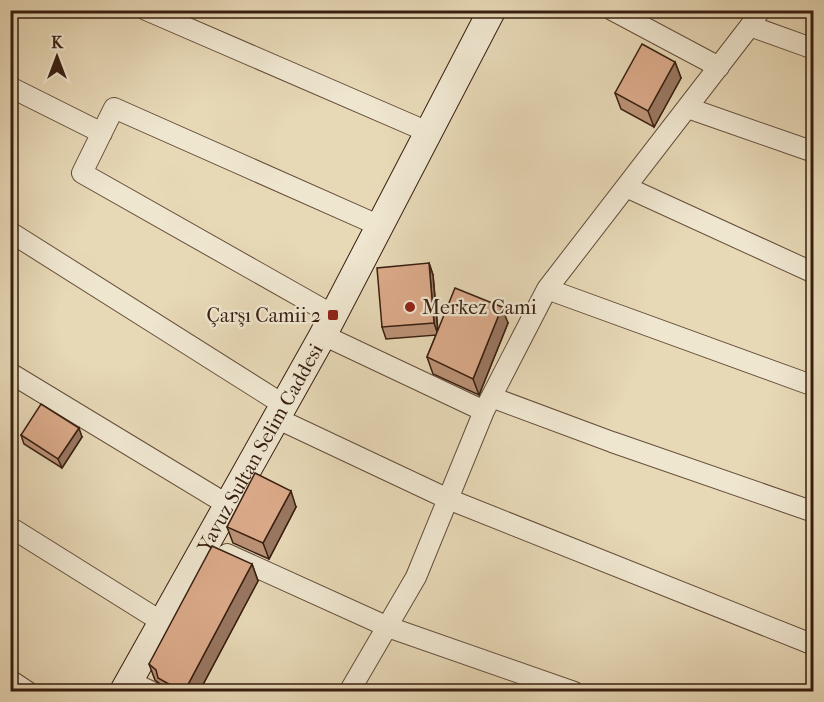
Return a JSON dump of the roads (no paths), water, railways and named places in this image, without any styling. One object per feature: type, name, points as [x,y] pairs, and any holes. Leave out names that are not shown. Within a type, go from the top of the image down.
[{"type":"main road","name":"Yavuz Sultan Selim Caddesi","points":[[135,688],[162,622],[328,325],[492,10]]},
{"type":"street","points":[[146,10],[428,132]]},
{"type":"street","points":[[612,10],[719,67]]},
{"type":"street","points":[[349,692],[416,577],[488,404],[547,289],[755,18],[813,48]]},
{"type":"street","points":[[10,87],[102,133]]},
{"type":"street","points":[[380,226],[114,108],[82,172],[328,325],[488,404],[623,446],[813,512]]},
{"type":"street","points":[[688,108],[813,152]]},
{"type":"street","points":[[626,187],[813,273]]},
{"type":"street","points":[[10,232],[280,412],[448,499],[813,645]]},
{"type":"street","points":[[547,289],[813,386]]},
{"type":"street","points":[[10,373],[228,505]]},
{"type":"street","points":[[10,527],[162,622]]},
{"type":"street","points":[[206,544],[388,627],[574,692]]},
{"type":"street","points":[[10,680],[28,692]]},
{"type":"place","name":"Merkez Cami","points":[[410,307]]},
{"type":"place","name":"Çarşı Camii 2","points":[[333,315]]}]
